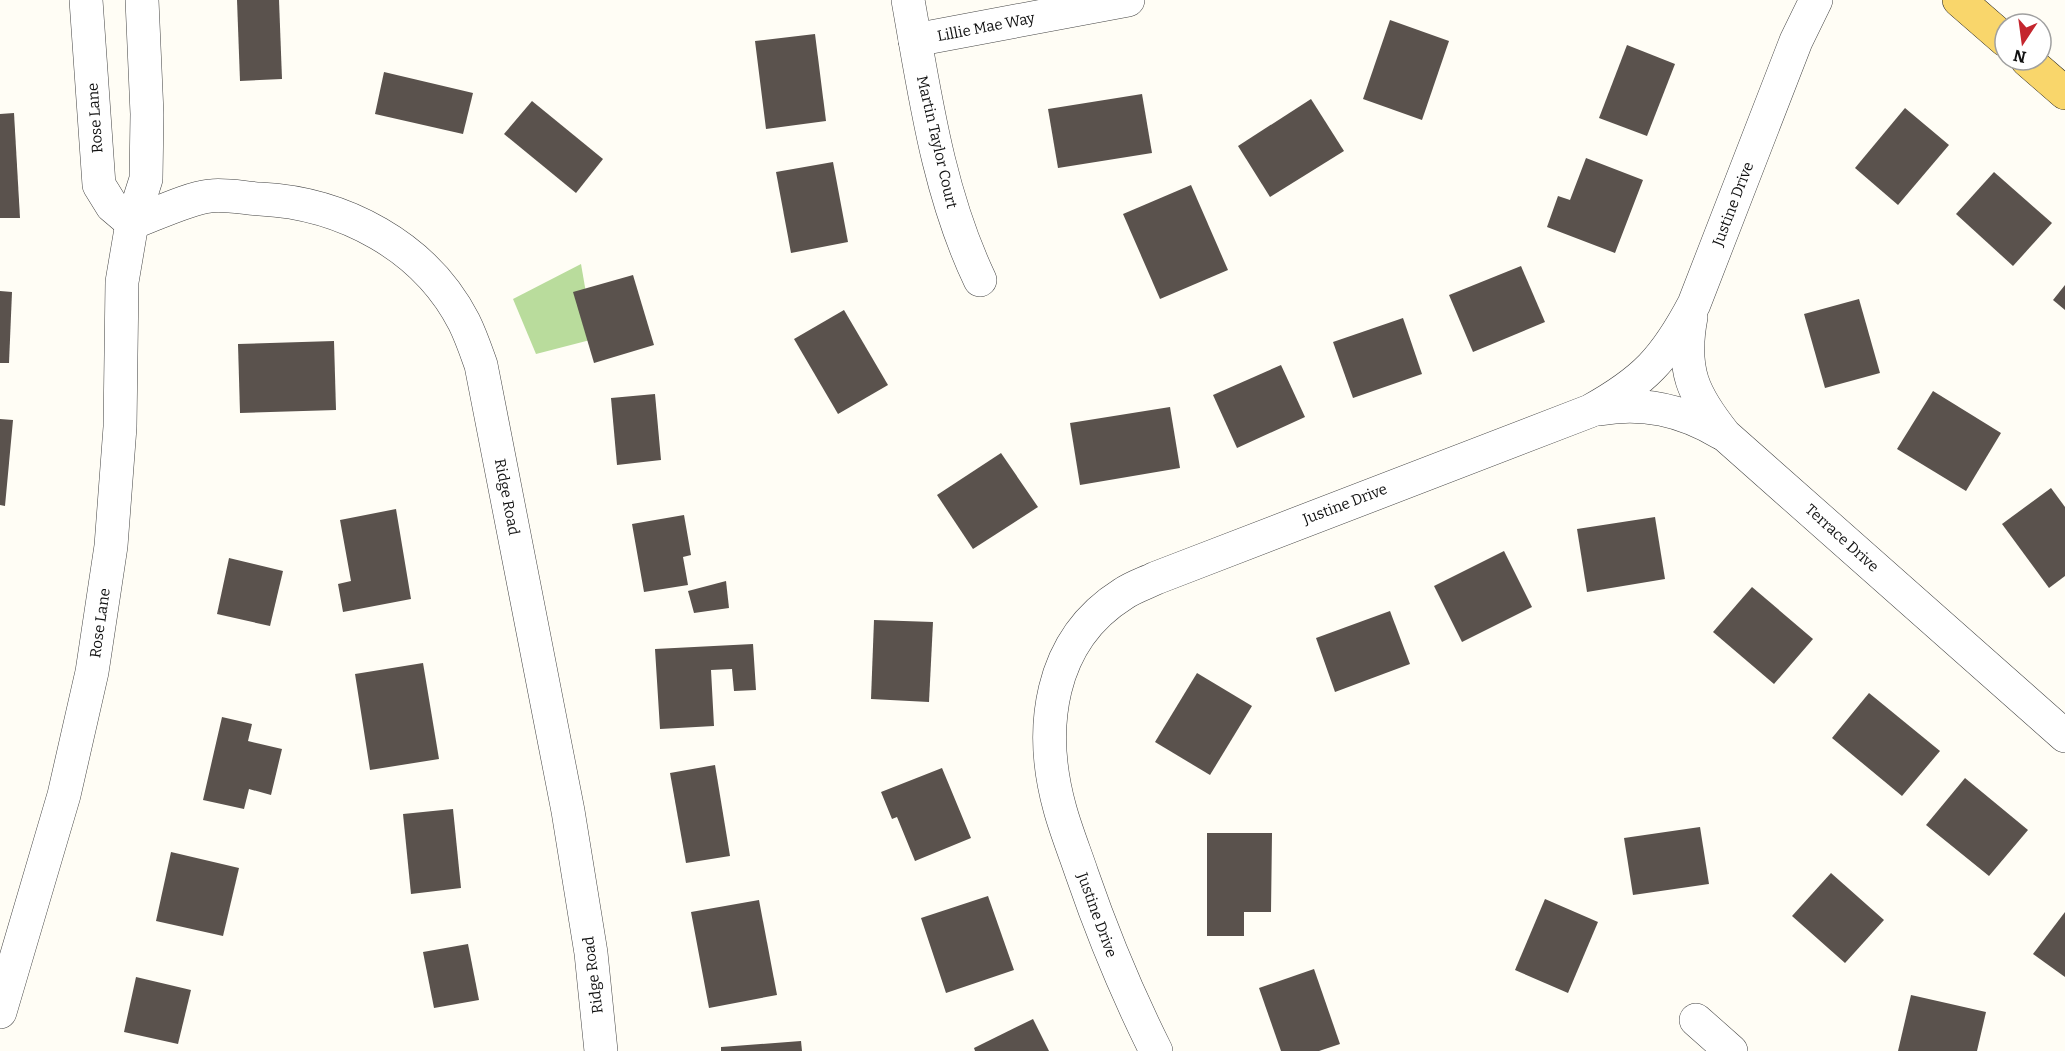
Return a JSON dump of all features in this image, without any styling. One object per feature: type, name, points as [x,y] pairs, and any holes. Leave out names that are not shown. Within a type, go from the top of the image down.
[{"type":"main road","points":[[1959,0],[1993,30]]},
{"type":"main road","points":[[2041,72],[2065,93]]},
{"type":"street","name":"Rose Lane","points":[[86,0],[99,185],[112,206],[132,223]]},
{"type":"street","name":"Rose Lane","points":[[0,1012],[64,795],[92,672],[111,546],[120,427],[122,282],[132,223],[146,179],[147,114],[142,0]]},
{"type":"street","name":"Martin Taylor Court","points":[[908,0],[946,193],[980,280]]},
{"type":"street","name":"Lillie Mae Way","points":[[915,40],[1128,0]]},
{"type":"street","name":"Justine Drive","points":[[1156,1051],[1103,936],[1059,808],[1050,753],[1049,712],[1058,674],[1069,652],[1091,621],[1123,594],[1156,578],[1590,411],[1626,391],[1657,363],[1675,339],[1694,304],[1796,41],[1816,0]]},
{"type":"street","name":"Ridge Road","points":[[132,223],[209,196],[284,200],[327,209],[370,227],[408,253],[439,284],[464,322],[482,365],[563,786],[591,953],[601,1051]]},
{"type":"street","name":"Terrace Drive","points":[[1694,304],[1686,344],[1689,372],[1703,407],[1725,435],[2065,736]]},
{"type":"street","points":[[1590,411],[1619,406],[1659,407],[1696,418],[1725,435]]},
{"type":"street","points":[[1696,1020],[1731,1051]]},
{"type":"green space","points":[[581,264],[594,339],[536,354],[513,299]]},
{"type":"building","points":[[237,0],[279,0],[282,79],[240,81]]},
{"type":"building","points":[[1390,20],[1449,41],[1422,120],[1363,99]]},
{"type":"building","points":[[815,34],[826,121],[766,129],[755,41]]},
{"type":"building","points":[[1627,45],[1675,64],[1647,136],[1599,118]]},
{"type":"building","points":[[384,72],[473,93],[463,134],[375,114]]},
{"type":"building","points":[[1142,94],[1152,153],[1058,168],[1048,109]]},
{"type":"building","points":[[1311,99],[1344,151],[1270,197],[1238,146]]},
{"type":"building","points":[[532,101],[603,159],[576,193],[504,134]]},
{"type":"building","points":[[1905,108],[1949,145],[1898,205],[1855,168]]},
{"type":"building","points":[[14,113],[20,218],[0,218],[0,114]]},
{"type":"building","points":[[1586,158],[1643,180],[1615,253],[1547,227],[1558,196],[1570,200]]},
{"type":"building","points":[[833,162],[848,242],[791,253],[776,172]]},
{"type":"building","points":[[1994,172],[2052,223],[2013,266],[1956,214]]},
{"type":"building","points":[[1191,185],[1228,270],[1160,299],[1123,214]]},
{"type":"building","points":[[1521,266],[1545,322],[1473,352],[1449,295]]},
{"type":"building","points":[[633,275],[654,345],[594,363],[573,292]]},
{"type":"building","points":[[2065,285],[2065,310],[2053,300]]},
{"type":"building","points":[[0,291],[12,292],[9,363],[0,363]]},
{"type":"building","points":[[1859,299],[1880,373],[1825,388],[1804,314]]},
{"type":"building","points":[[844,310],[888,385],[838,414],[794,339]]},
{"type":"building","points":[[1403,318],[1422,374],[1353,398],[1333,342]]},
{"type":"building","points":[[334,341],[336,410],[240,413],[238,344]]},
{"type":"building","points":[[1281,365],[1305,417],[1237,448],[1213,395]]},
{"type":"building","points":[[1933,391],[2001,433],[1966,491],[1897,449]]},
{"type":"building","points":[[655,394],[661,460],[617,465],[611,398]]},
{"type":"building","points":[[1170,407],[1180,468],[1080,485],[1070,423]]},
{"type":"building","points":[[0,419],[13,420],[5,506],[0,505]]},
{"type":"building","points":[[1001,453],[1038,507],[973,549],[937,495]]},
{"type":"building","points":[[2051,488],[2065,507],[2065,576],[2049,588],[2002,524]]},
{"type":"building","points":[[396,509],[411,599],[343,612],[338,584],[351,581],[340,520]]},
{"type":"building","points":[[684,515],[691,555],[683,557],[688,585],[644,592],[632,524]]},
{"type":"building","points":[[1655,517],[1665,579],[1587,592],[1577,529]]},
{"type":"building","points":[[1504,551],[1532,607],[1462,642],[1434,586]]},
{"type":"building","points":[[229,558],[283,571],[270,626],[217,614]]},
{"type":"building","points":[[726,581],[729,608],[694,613],[688,591]]},
{"type":"building","points":[[1752,587],[1813,639],[1774,684],[1713,632]]},
{"type":"building","points":[[1390,611],[1410,664],[1335,692],[1316,638]]},
{"type":"building","points":[[874,620],[933,622],[929,702],[871,699]]},
{"type":"building","points":[[753,644],[756,690],[734,691],[732,669],[711,670],[714,726],[660,729],[655,649]]},
{"type":"building","points":[[423,663],[439,759],[370,770],[355,674]]},
{"type":"building","points":[[1197,673],[1252,706],[1210,775],[1155,742]]},
{"type":"building","points":[[1869,693],[1940,751],[1902,796],[1832,738]]},
{"type":"building","points":[[222,717],[252,724],[248,741],[282,749],[271,795],[249,789],[244,809],[203,800]]},
{"type":"building","points":[[715,765],[730,856],[686,863],[670,773]]},
{"type":"building","points":[[942,768],[971,838],[915,861],[897,817],[892,819],[881,792]]},
{"type":"building","points":[[1965,778],[2028,830],[1989,876],[1926,825]]},
{"type":"building","points":[[453,809],[461,888],[411,894],[403,814]]},
{"type":"building","points":[[1700,827],[1709,884],[1633,895],[1624,838]]},
{"type":"building","points":[[1207,833],[1272,833],[1271,912],[1244,912],[1244,936],[1207,936]]},
{"type":"building","points":[[171,852],[239,868],[223,936],[156,921]]},
{"type":"building","points":[[1831,873],[1884,920],[1845,963],[1792,916]]},
{"type":"building","points":[[988,896],[1014,970],[946,993],[921,918]]},
{"type":"building","points":[[1545,899],[1598,922],[1568,993],[1515,970]]},
{"type":"building","points":[[759,900],[777,995],[709,1008],[691,912]]},
{"type":"building","points":[[2065,912],[2065,977],[2033,954]]},
{"type":"building","points":[[468,944],[479,1000],[434,1008],[423,952]]},
{"type":"building","points":[[1314,969],[1340,1044],[1319,1051],[1281,1051],[1259,988]]},
{"type":"building","points":[[136,977],[191,990],[178,1044],[124,1032]]},
{"type":"building","points":[[1911,995],[1986,1012],[1977,1051],[1898,1051]]},
{"type":"building","points":[[1033,1019],[1049,1051],[975,1051],[974,1048]]},
{"type":"building","points":[[801,1041],[802,1051],[721,1051],[721,1047]]}]
